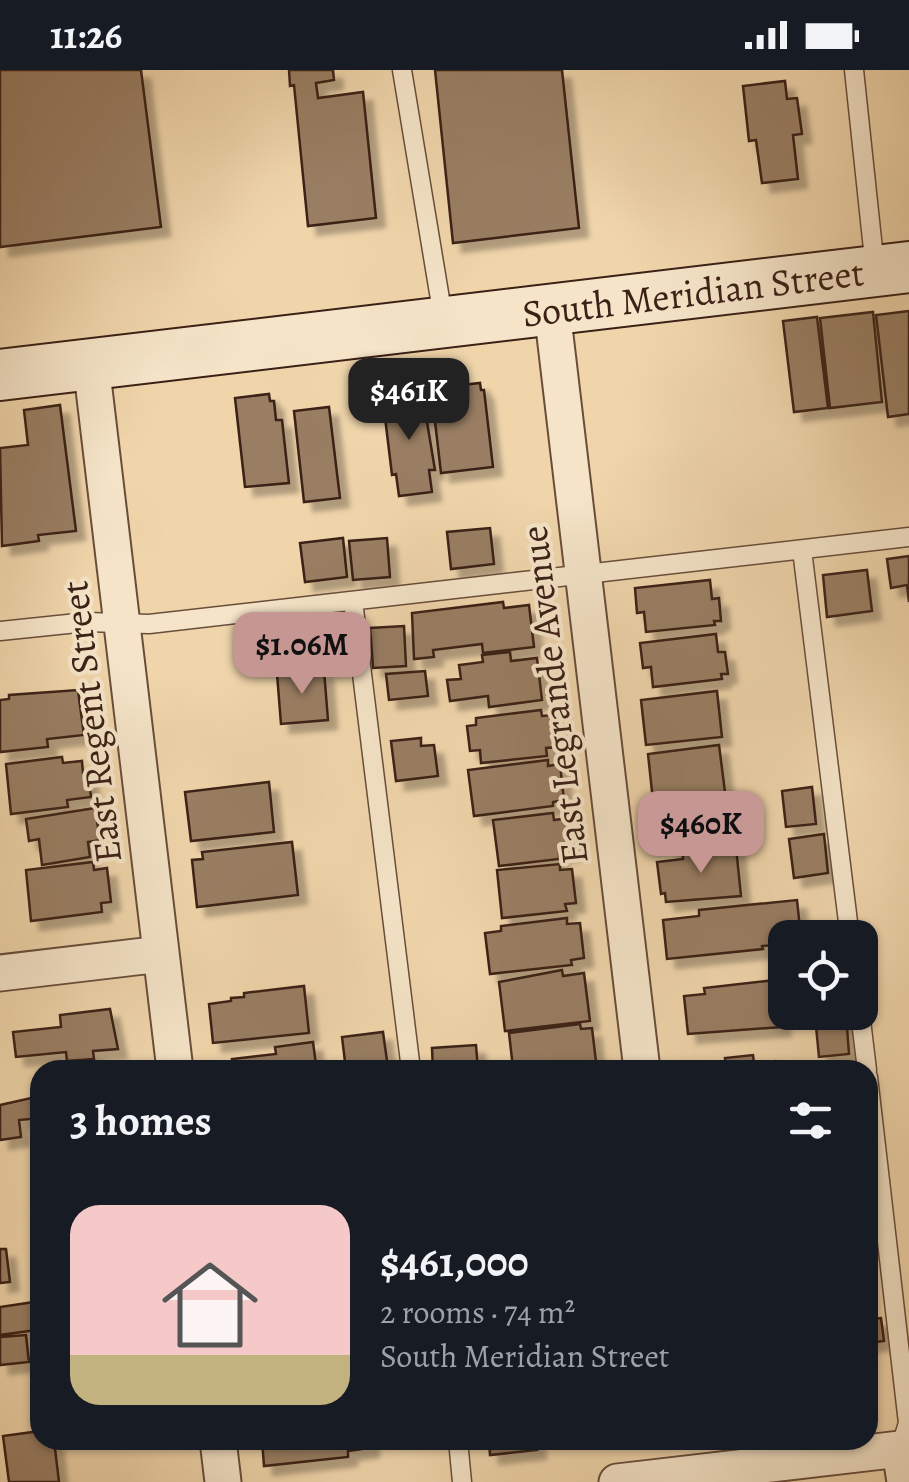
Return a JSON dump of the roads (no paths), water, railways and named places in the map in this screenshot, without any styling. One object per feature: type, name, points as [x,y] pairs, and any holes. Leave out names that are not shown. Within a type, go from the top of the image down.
[{"type":"main road","name":"South Meridian Street","points":[[0,375],[892,269]]},
{"type":"street","name":"East Legrande Avenue","points":[[552,310],[641,1060]]},
{"type":"street","name":"East Regent Street","points":[[92,364],[174,1060]]},
{"type":"street","points":[[0,973],[161,954]]},
{"type":"street","points":[[219,1450],[223,1482]]},
{"type":"street","points":[[617,1482],[688,1457],[902,1466]]},
{"type":"lane","points":[[402,70],[444,322]]},
{"type":"lane","points":[[854,70],[892,269]]},
{"type":"lane","points":[[0,631],[122,621],[149,624],[909,537]]},
{"type":"lane","points":[[802,550],[848,920]]},
{"type":"lane","points":[[353,601],[410,1060]]},
{"type":"lane","points":[[862,1030],[865,1060]]},
{"type":"lane","points":[[878,1164],[908,1424],[902,1466]]},
{"type":"lane","points":[[459,1450],[462,1482]]}]
